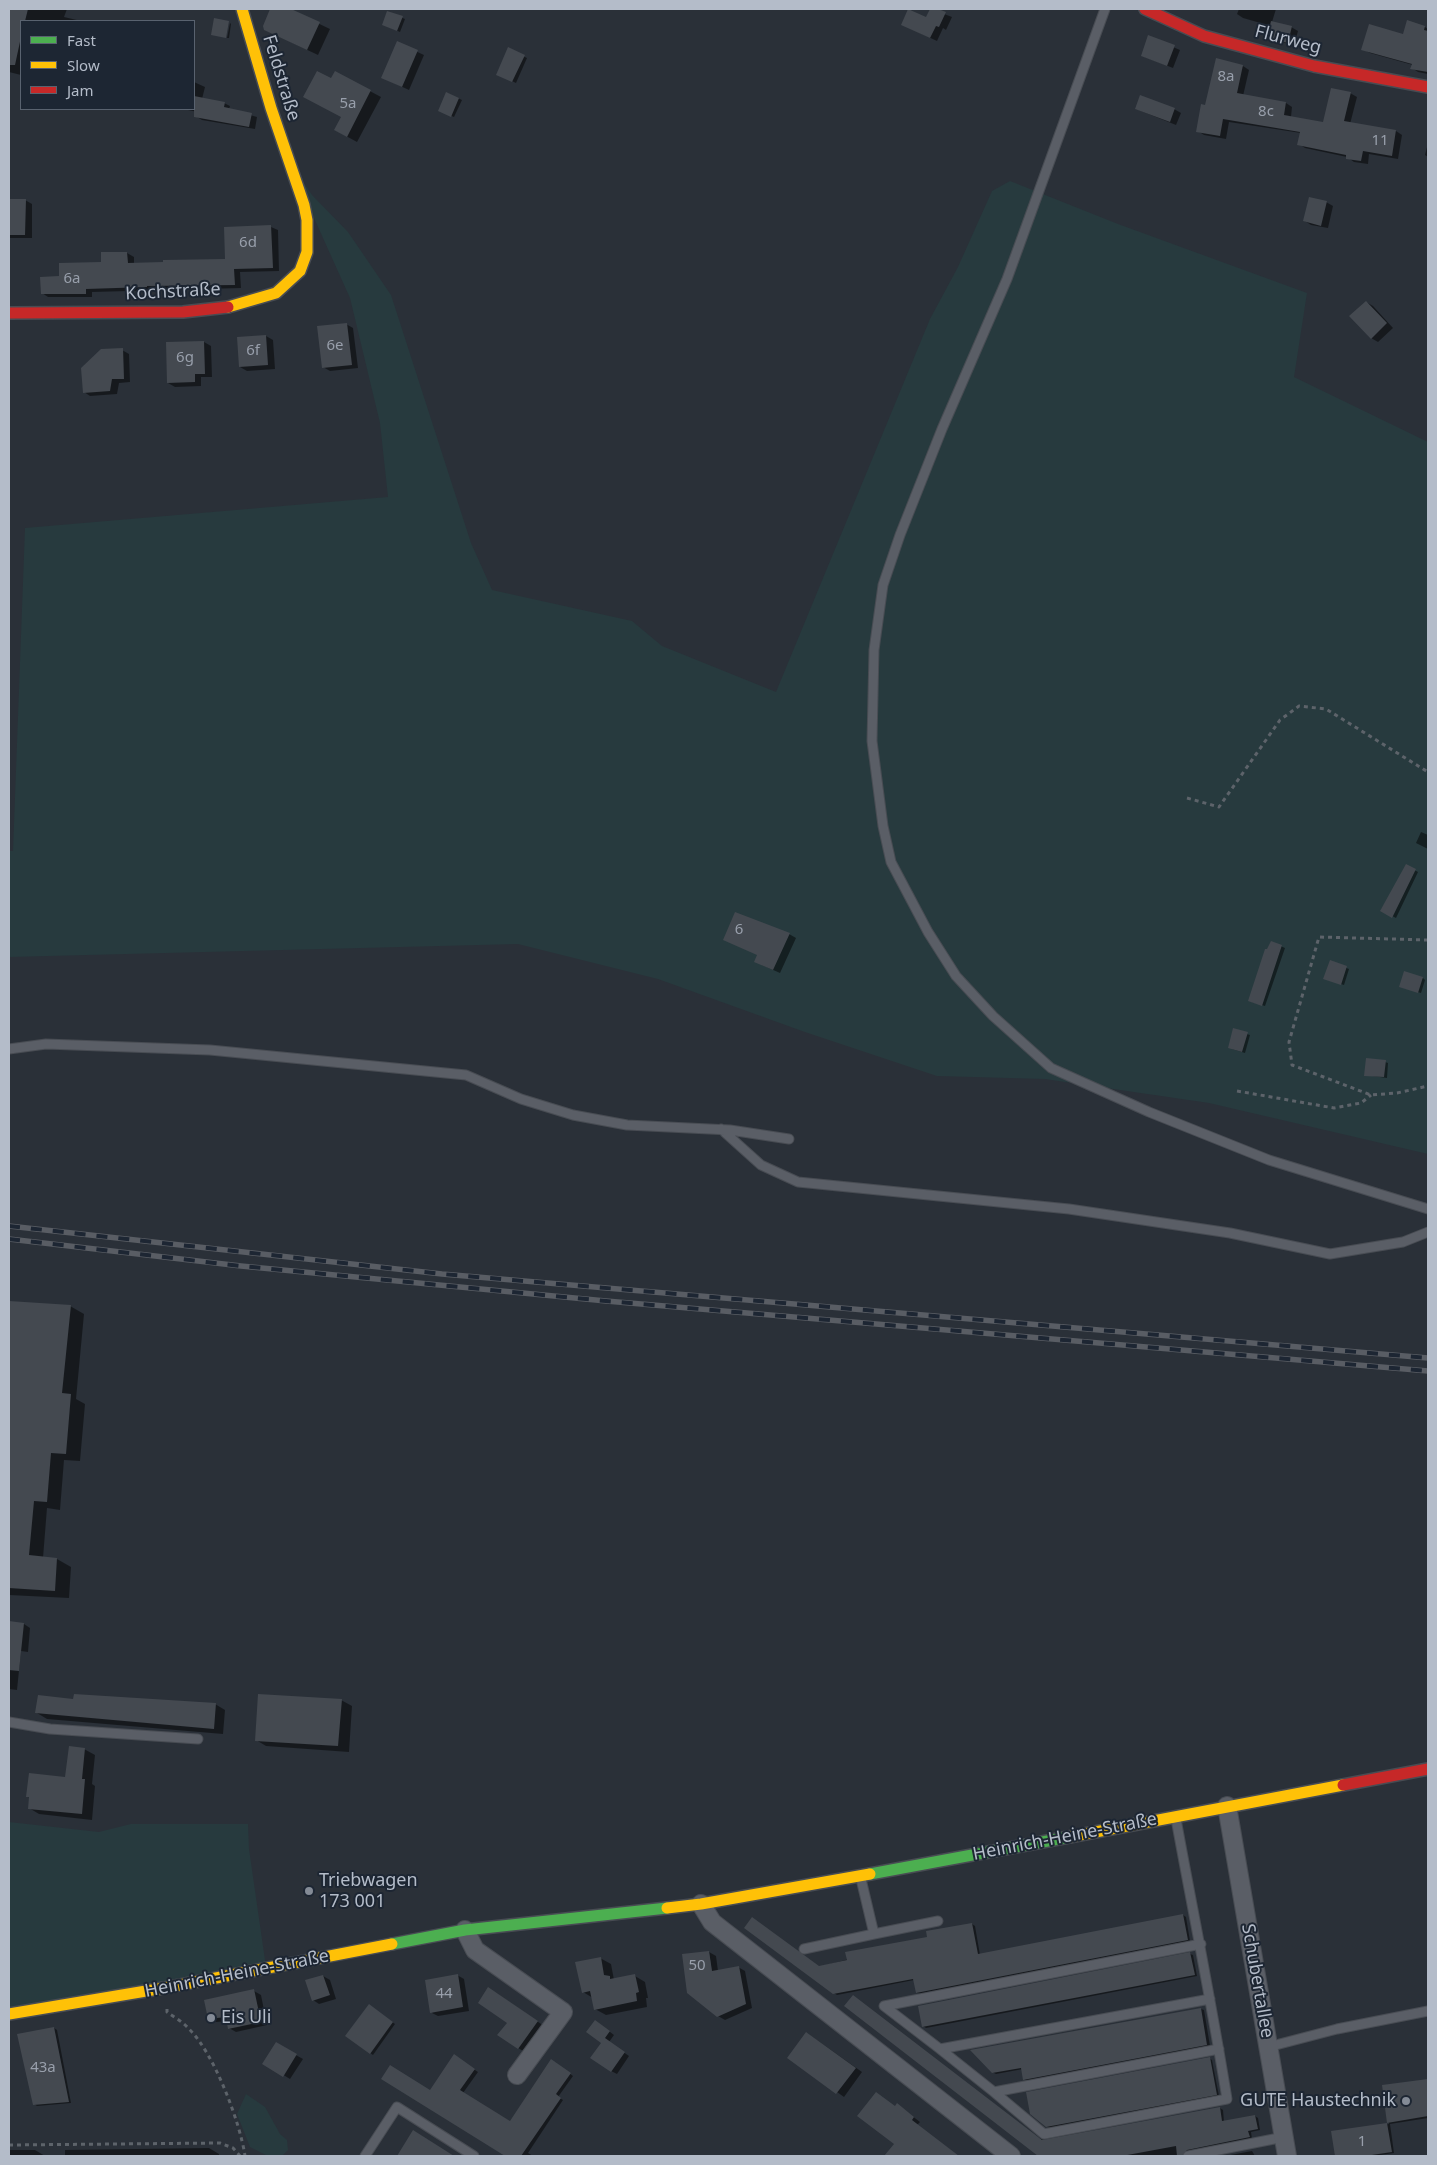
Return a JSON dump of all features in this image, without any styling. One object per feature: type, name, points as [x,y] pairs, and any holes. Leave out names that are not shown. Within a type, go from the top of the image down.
[{"type":"street","name":"Feldstraße","points":[[242,9],[288,158]]},
{"type":"street","name":"Flurweg","points":[[1145,9],[1204,36],[1314,66],[1428,87]]},
{"type":"street","name":"Kochstraße","points":[[9,313],[183,312],[234,306],[276,293],[300,272],[307,252],[307,220],[304,205],[288,158]]},
{"type":"street","name":"Heinrich-Heine-Straße","points":[[9,2014],[164,1988],[466,1930],[701,1904],[1428,1769]]},
{"type":"street","name":"Schubertallee","points":[[1227,1806],[1287,2156]]},
{"type":"street","points":[[701,1904],[712,1922],[1011,2156]]},
{"type":"street","points":[[466,1930],[475,1950],[563,2012],[517,2075]]},
{"type":"lane","points":[[1105,9],[1007,279],[942,429],[900,535],[883,585],[874,650],[872,741],[883,826],[891,862],[928,932],[956,976],[992,1016],[1052,1068],[1149,1112],[1269,1160],[1428,1208]]},
{"type":"lane","points":[[9,1049],[46,1044],[210,1050],[466,1075],[521,1099],[572,1115],[627,1124],[721,1129],[789,1139]]},
{"type":"lane","points":[[721,1129],[761,1165],[798,1182],[1069,1209],[1230,1233],[1330,1254],[1403,1242],[1428,1232]]},
{"type":"lane","points":[[9,1722],[50,1729],[198,1739]]},
{"type":"lane","points":[[1175,1816],[1200,1944],[1227,2099],[1044,2134],[994,2092],[884,2006],[1200,1944]]},
{"type":"lane","points":[[860,1876],[874,1934]]},
{"type":"lane","points":[[804,1949],[938,1921]]},
{"type":"lane","points":[[940,2049],[1210,1999]]},
{"type":"lane","points":[[1268,2047],[1428,2011]]},
{"type":"lane","points":[[994,2092],[1219,2050]]},
{"type":"lane","points":[[365,2156],[397,2107],[474,2156]]},
{"type":"lane","points":[[1188,2156],[1284,2137]]},
{"type":"path","points":[[1187,798],[1219,807],[1280,720],[1299,706],[1326,710],[1428,772]]},
{"type":"path","points":[[1428,940],[1319,937],[1289,1042],[1292,1065],[1371,1095],[1398,1093],[1428,1086]]},
{"type":"path","points":[[1237,1090],[1334,1108],[1361,1103],[1371,1095]]},
{"type":"path","points":[[164,1988],[167,2012],[190,2029],[212,2063],[230,2106],[240,2136],[244,2156]]},
{"type":"path","points":[[9,2145],[220,2143],[232,2148],[240,2156]]},
{"type":"green space","points":[[287,158],[312,195],[348,232],[391,295],[471,543],[492,590],[632,621],[662,646],[776,692],[930,319],[958,267],[992,191],[1010,181],[1118,224],[1307,293],[1294,377],[1428,442],[1428,1154],[1209,1103],[1045,1079],[937,1076],[802,1031],[658,979],[518,944],[9,957],[9,851],[13,851],[25,528],[388,497],[380,423],[350,298]]},
{"type":"green space","points":[[9,1822],[99,1832],[131,1824],[248,1824],[249,1849],[266,1967],[9,2013]]},
{"type":"green space","points":[[246,2094],[265,2107],[280,2134],[287,2140],[288,2150],[282,2156],[268,2156],[250,2147],[237,2114]]},
{"type":"building","points":[[9,9],[28,9],[25,20],[20,20],[20,42],[15,65],[9,65]]},
{"type":"building","points":[[270,9],[291,9],[320,22],[307,50],[264,30],[263,26]]},
{"type":"building","points":[[908,9],[926,17],[930,9],[946,12],[939,27],[936,26],[930,38],[901,25]]},
{"type":"building","points":[[387,11],[403,16],[397,31],[382,25]]},
{"type":"building","points":[[214,18],[229,21],[226,38],[211,35]]},
{"type":"building","points":[[1407,20],[1425,26],[1424,30],[1428,31],[1428,72],[1410,69],[1412,64],[1361,50],[1369,24],[1403,34]]},
{"type":"building","points":[[1271,21],[1292,26],[1288,43],[1267,38]]},
{"type":"building","points":[[1148,35],[1175,45],[1167,66],[1141,56]]},
{"type":"building","points":[[397,41],[418,50],[402,87],[381,78]]},
{"type":"building","points":[[508,47],[525,55],[512,82],[496,75]]},
{"type":"building","points":[[1216,58],[1243,65],[1237,93],[1286,102],[1284,115],[1323,122],[1331,88],[1351,92],[1344,121],[1396,130],[1392,156],[1363,151],[1361,161],[1346,159],[1346,155],[1297,145],[1300,132],[1223,119],[1220,136],[1196,132],[1201,104],[1205,105]]},
{"type":"building","points":[[317,71],[331,78],[335,71],[371,90],[347,137],[334,130],[341,117],[303,97]]},
{"type":"building","points":[[446,92],[459,98],[451,117],[438,111]]},
{"type":"building","points":[[1140,95],[1175,108],[1170,122],[1135,109]]},
{"type":"building","points":[[195,96],[225,102],[224,107],[252,113],[249,127],[194,117]]},
{"type":"building","points":[[1309,197],[1327,201],[1321,226],[1303,221]]},
{"type":"building","points":[[9,199],[26,199],[25,235],[9,235]]},
{"type":"building","points":[[271,225],[273,268],[234,269],[235,285],[147,286],[86,289],[86,294],[41,294],[40,277],[59,276],[59,263],[101,262],[101,252],[127,252],[128,263],[163,262],[163,260],[225,259],[224,227]]},
{"type":"building","points":[[1366,301],[1387,323],[1371,339],[1349,316]]},
{"type":"building","points":[[347,323],[352,365],[322,368],[317,326]]},
{"type":"building","points":[[266,335],[268,365],[239,367],[237,337]]},
{"type":"building","points":[[204,341],[205,374],[195,374],[195,382],[167,383],[166,342]]},
{"type":"building","points":[[123,348],[124,379],[112,379],[110,391],[83,393],[81,368],[101,349]]},
{"type":"building","points":[[1406,864],[1416,869],[1392,918],[1380,911]]},
{"type":"building","points":[[735,912],[790,933],[773,970],[754,962],[757,955],[723,940]]},
{"type":"building","points":[[1271,941],[1282,945],[1262,1006],[1248,1001],[1265,949],[1267,949]]},
{"type":"building","points":[[1330,960],[1347,966],[1341,985],[1323,979]]},
{"type":"building","points":[[1404,971],[1423,977],[1418,993],[1399,987]]},
{"type":"building","points":[[1233,1028],[1248,1032],[1242,1052],[1228,1048]]},
{"type":"building","points":[[1366,1058],[1386,1060],[1384,1077],[1364,1076]]},
{"type":"building","points":[[9,1301],[71,1305],[62,1393],[71,1394],[66,1454],[51,1453],[47,1502],[34,1501],[29,1555],[57,1558],[55,1591],[9,1588]]},
{"type":"building","points":[[9,1621],[24,1623],[19,1671],[9,1670]]},
{"type":"building","points":[[74,1694],[216,1703],[214,1729],[35,1713],[38,1695],[73,1699]]},
{"type":"building","points":[[258,1694],[342,1699],[338,1746],[255,1741]]},
{"type":"building","points":[[69,1746],[85,1748],[82,1779],[85,1779],[82,1814],[28,1809],[29,1797],[26,1797],[29,1773],[65,1777]]},
{"type":"building","points":[[1183,1914],[1188,1940],[916,1993],[913,1979],[833,1994],[744,1928],[752,1917],[819,1966],[847,1960],[845,1952],[927,1937],[926,1931],[972,1923],[978,1954]]},
{"type":"building","points":[[709,1951],[712,1971],[739,1966],[746,2004],[717,2017],[687,1993],[682,1954]]},
{"type":"building","points":[[1190,1952],[1195,1975],[922,2027],[918,2006]]},
{"type":"building","points":[[601,1957],[604,1975],[610,1976],[610,1979],[635,1974],[639,1992],[636,1993],[637,2001],[594,2010],[590,1991],[582,1993],[575,1962]]},
{"type":"building","points":[[458,1974],[463,2007],[430,2013],[425,1980]]},
{"type":"building","points":[[323,1975],[330,1995],[312,2001],[305,1980]]},
{"type":"building","points":[[488,1987],[538,2021],[518,2049],[497,2035],[507,2023],[478,2003]]},
{"type":"building","points":[[254,1989],[261,2022],[228,2029],[226,2017],[208,2019],[204,2000]]},
{"type":"building","points":[[853,1995],[1042,2140],[1220,2107],[1222,2121],[1255,2115],[1258,2129],[1248,2131],[1250,2137],[1187,2150],[1182,2156],[1177,2156],[1176,2146],[1122,2156],[1038,2156],[844,2006]]},
{"type":"building","points":[[369,2004],[393,2022],[370,2054],[345,2036]]},
{"type":"building","points":[[1201,2008],[1207,2045],[1023,2080],[1021,2068],[992,2073],[970,2050]]},
{"type":"building","points":[[595,2020],[610,2031],[605,2038],[625,2052],[611,2072],[590,2058],[601,2043],[586,2032]]},
{"type":"building","points":[[54,2027],[69,2102],[33,2105],[17,2034]]},
{"type":"building","points":[[806,2032],[856,2068],[836,2094],[787,2058]]},
{"type":"building","points":[[276,2042],[297,2054],[283,2077],[262,2064]]},
{"type":"building","points":[[454,2054],[475,2069],[460,2090],[510,2121],[551,2059],[571,2073],[556,2094],[561,2098],[521,2156],[505,2156],[381,2079],[390,2065],[430,2090]]},
{"type":"building","points":[[1210,2057],[1217,2095],[1046,2127],[1030,2114],[1026,2092]]},
{"type":"building","name":"GUTE Haustechnik","points":[[1428,2079],[1428,2116],[1387,2123],[1382,2085]]},
{"type":"building","points":[[876,2092],[895,2106],[897,2103],[914,2117],[912,2120],[959,2156],[884,2156],[894,2144],[857,2116]]},
{"type":"building","points":[[1387,2123],[1392,2152],[1365,2156],[1335,2156],[1331,2131]]},
{"type":"building","points":[[413,2130],[454,2156],[397,2156]]},
{"type":"railway","points":[[9,1226],[442,1274],[1428,1358]]},
{"type":"railway","points":[[9,1239],[241,1266],[606,1301],[1428,1371]]},
{"type":"traffic: fast","points":[[870,1874],[1069,1837]]},
{"type":"traffic: fast","points":[[392,1944],[465,1930],[667,1908]]},
{"type":"traffic: slow","points":[[228,307],[276,293],[300,271],[307,252],[307,220],[304,205],[271,108],[242,9]]},
{"type":"traffic: slow","points":[[1069,1837],[1343,1785]]},
{"type":"traffic: slow","points":[[667,1908],[701,1904],[870,1874]]},
{"type":"traffic: slow","points":[[9,2014],[164,1988],[392,1944]]},
{"type":"traffic: jam","points":[[1145,9],[1204,36],[1314,66],[1428,87]]},
{"type":"traffic: jam","points":[[9,313],[183,312],[228,307]]},
{"type":"traffic: jam","points":[[1343,1785],[1428,1769]]},
{"type":"place","name":"Triebwagen 173 001","points":[[309,1891]]},
{"type":"place","name":"Eis Uli","points":[[211,2018]]},
{"type":"place","name":"GUTE Haustechnik","points":[[1406,2101]]}]
